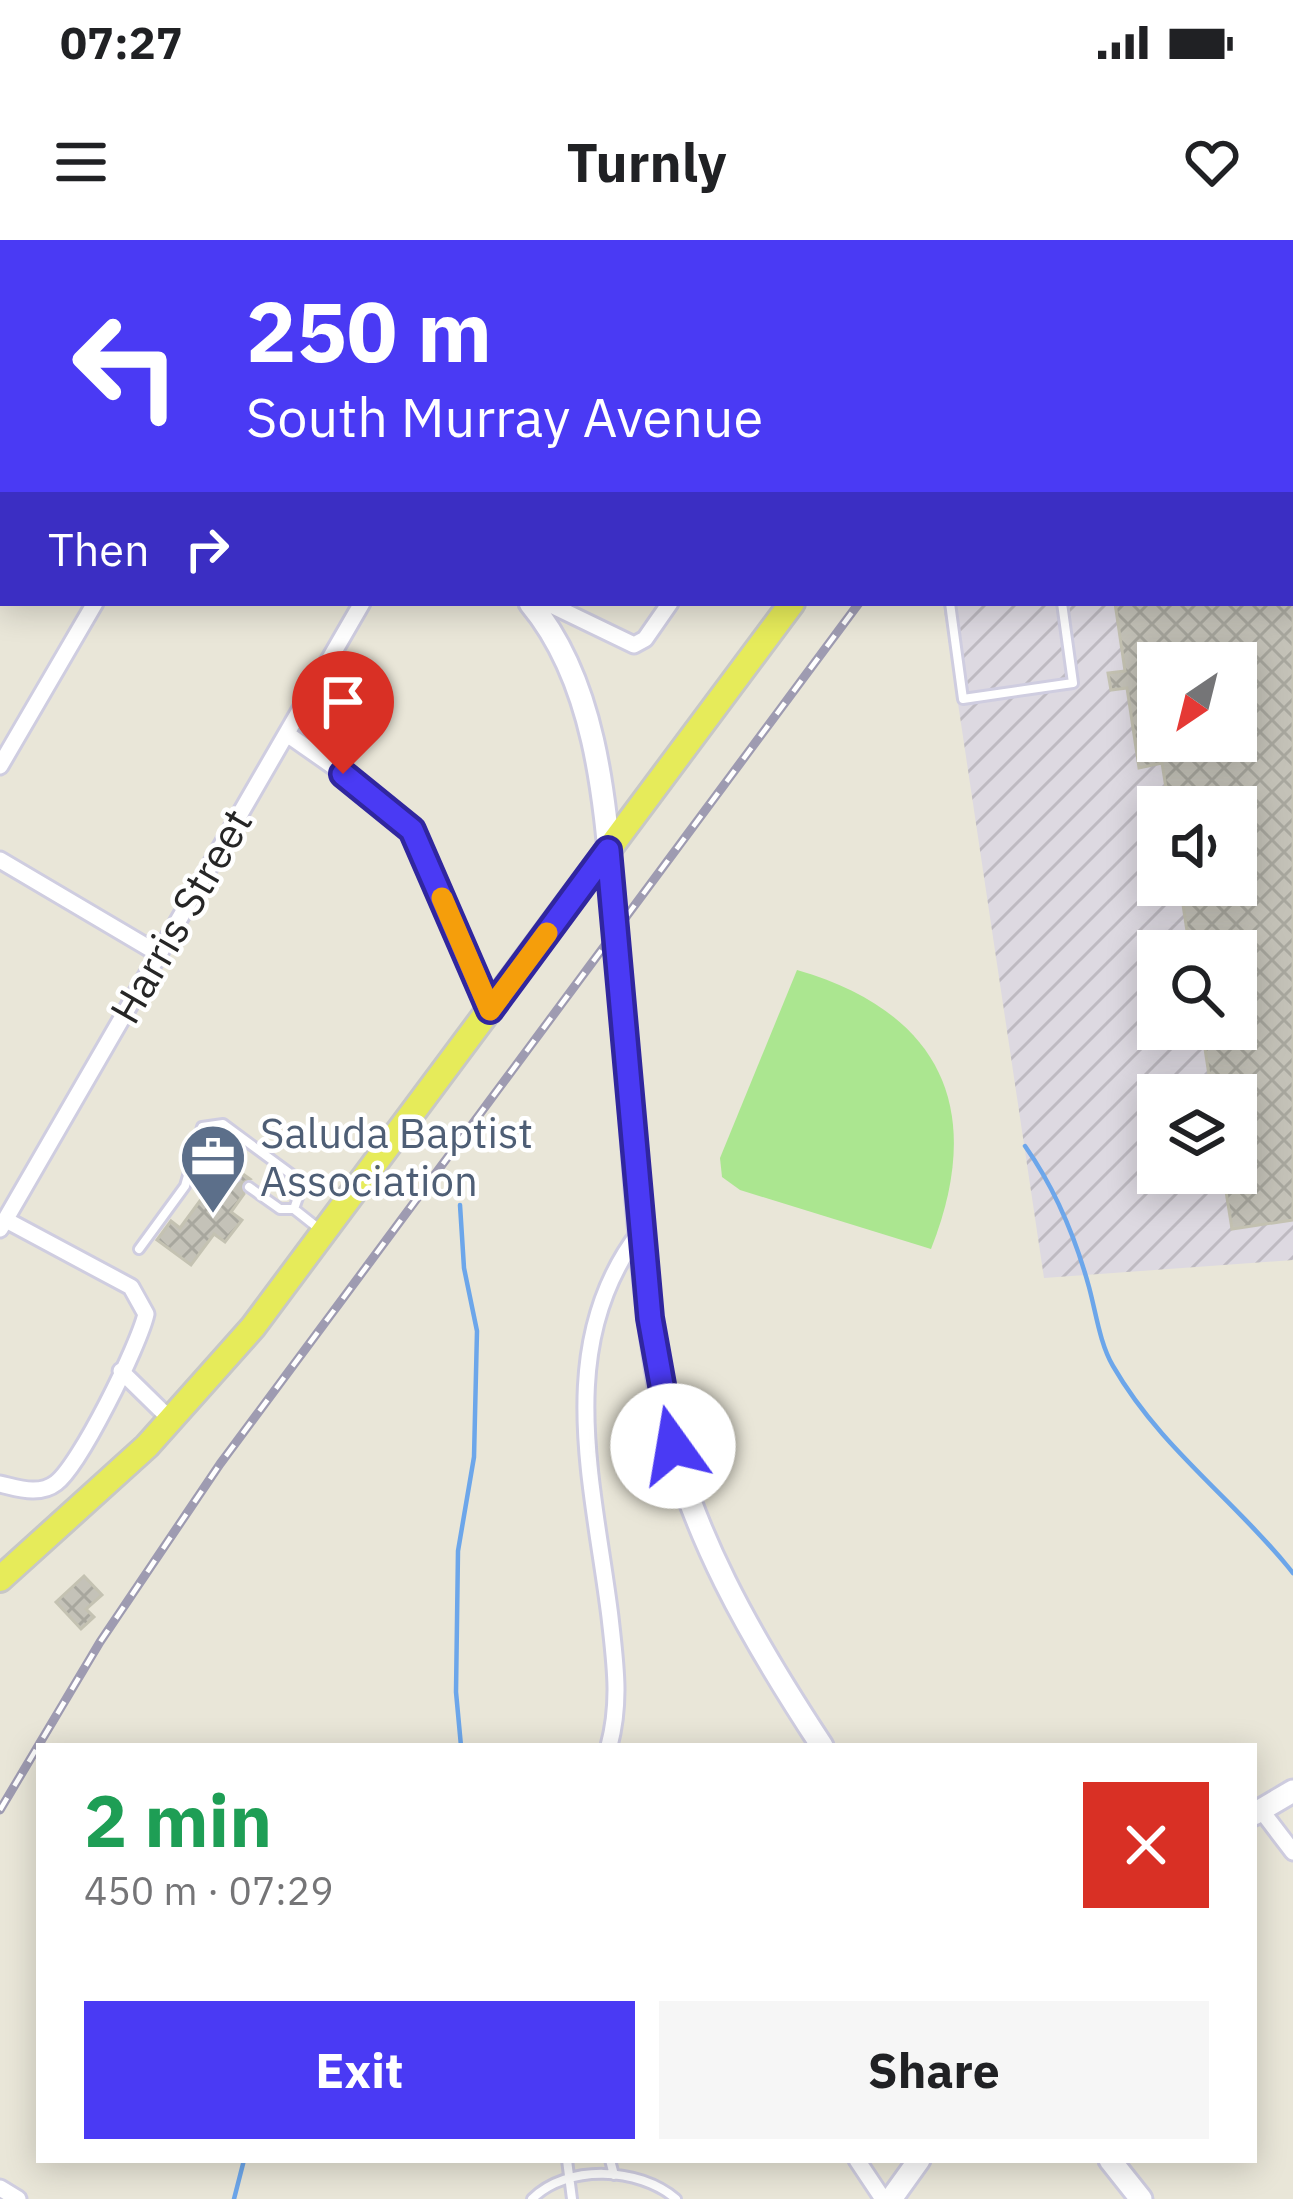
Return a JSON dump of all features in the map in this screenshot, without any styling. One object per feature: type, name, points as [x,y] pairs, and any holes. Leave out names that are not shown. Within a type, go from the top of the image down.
[{"type":"main road","points":[[0,1579],[171,1420],[254,1327],[790,606]]},
{"type":"street","points":[[0,766],[93,606]]},
{"type":"street","name":"Harris Street","points":[[3,1225],[360,606]]},
{"type":"street","points":[[532,606],[560,647],[593,749],[608,850],[663,1408],[695,1519],[735,1602],[820,1743]]},
{"type":"street","points":[[553,606],[634,645],[645,639],[668,606]]},
{"type":"street","points":[[287,734],[377,797],[412,830],[490,1010]]},
{"type":"street","points":[[0,860],[159,955]]},
{"type":"street","points":[[0,1484],[38,1490],[57,1483],[141,1336],[146,1314],[131,1287],[3,1225]]},
{"type":"street","points":[[610,1743],[618,1714],[617,1667],[581,1402],[609,1285],[619,1259],[642,1229]]},
{"type":"street","points":[[122,1371],[171,1420]]},
{"type":"street","points":[[1293,1792],[1257,1812],[1293,1852]]},
{"type":"street","points":[[859,2163],[887,2199],[917,2163]]},
{"type":"street","points":[[1113,2163],[1141,2199]]},
{"type":"street","points":[[0,2188],[18,2199]]},
{"type":"lane","points":[[950,606],[963,698],[1073,683],[1062,606]]},
{"type":"lane","points":[[139,1250],[185,1186],[202,1127],[223,1124],[303,1184],[294,1209]]},
{"type":"lane","points":[[195,1160],[235,1176]]},
{"type":"lane","points":[[249,1187],[280,1209],[294,1209],[324,1232]]},
{"type":"lane","points":[[567,2163],[572,2199]]},
{"type":"lane","points":[[611,2163],[614,2175]]},
{"type":"lane","points":[[532,2199],[569,2175],[645,2181],[676,2199]]},
{"type":"shaded area","points":[[943,606],[1293,606],[1293,1260],[1044,1278]]},
{"type":"green space","points":[[797,970],[847,988],[887,1012],[918,1040],[939,1073],[951,1111],[954,1153],[947,1199],[931,1249],[740,1190],[722,1177],[720,1158]]},
{"type":"building","points":[[1115,606],[1293,606],[1293,1220],[1232,1229],[1226,1194],[1257,1194],[1257,1074],[1209,1074],[1205,1050],[1257,1050],[1257,930],[1187,930],[1183,906],[1257,906],[1257,786],[1166,786],[1162,763],[1139,768],[1138,762],[1257,762],[1257,642],[1137,642],[1137,755],[1127,688],[1111,690],[1108,673],[1125,671]]},
{"type":"building","name":"Saluda Baptist Association","points":[[208,1174],[235,1184],[243,1174],[250,1179],[242,1183],[244,1194],[231,1212],[242,1220],[225,1242],[214,1234],[191,1265],[157,1240],[171,1221],[180,1228],[205,1194],[198,1189]]},
{"type":"building","points":[[84,1576],[102,1595],[86,1609],[94,1617],[81,1629],[56,1602]]},
{"type":"waterway","points":[[1025,1146],[1071,1232],[1113,1366],[1153,1423],[1293,1573]]},
{"type":"waterway","points":[[460,1205],[464,1268],[477,1331],[474,1457],[458,1551],[456,1692],[461,1743]]},
{"type":"waterway","points":[[234,2199],[243,2163]]},
{"type":"railway","points":[[40,1743],[100,1642],[220,1464],[857,606]]},
{"type":"railway","points":[[0,1810],[36,1750]]},
{"type":"slow traffic","points":[[442,898],[490,1010],[547,933]]},
{"type":"place","name":"Saluda Baptist Association","points":[[213,1216]]},
{"type":"route","points":[[343,774],[412,830],[490,1010],[608,850],[650,1318],[673,1446]]}]
